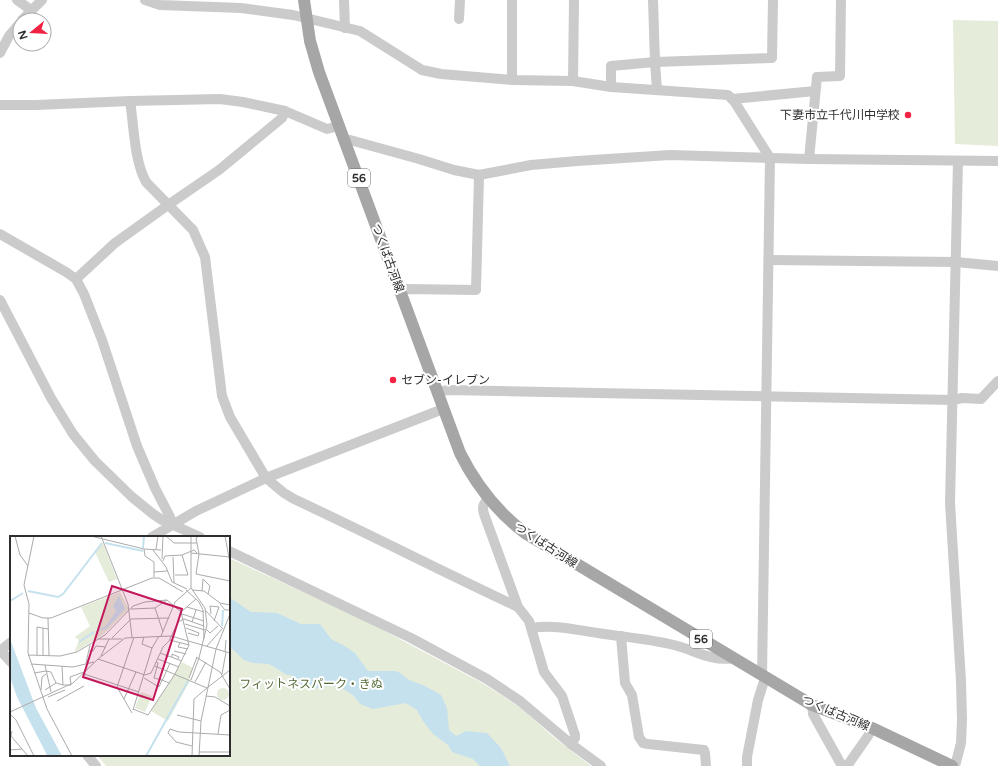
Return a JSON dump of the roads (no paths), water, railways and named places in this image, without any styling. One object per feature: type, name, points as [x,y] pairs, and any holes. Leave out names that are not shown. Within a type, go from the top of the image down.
[{"type":"main road","name":"つくば古河線","points":[[304,0],[314,57],[443,409],[466,466],[488,498],[505,517],[525,533],[812,705],[872,728],[939,763],[952,766]]},
{"type":"street","points":[[17,0],[31,10],[42,0]]},
{"type":"street","points":[[145,0],[160,5],[241,8],[293,14],[360,31],[422,70],[441,74],[512,80],[573,81],[611,87],[728,94],[732,99],[770,158],[766,397],[764,677],[758,700],[747,758],[747,766]]},
{"type":"street","points":[[344,0],[345,28]]},
{"type":"street","points":[[459,19],[460,0]]},
{"type":"street","points":[[512,0],[512,80]]},
{"type":"street","points":[[573,81],[574,0]]},
{"type":"street","points":[[653,0],[657,90]]},
{"type":"street","points":[[611,87],[611,66],[655,62],[772,58],[773,0]]},
{"type":"street","points":[[809,159],[817,77],[840,76],[842,0]]},
{"type":"street","points":[[0,53],[12,32]]},
{"type":"street","points":[[732,99],[816,91]]},
{"type":"street","points":[[0,104],[36,105],[220,99],[243,102],[285,111],[327,129],[339,126]]},
{"type":"street","points":[[130,101],[136,148],[142,175],[146,182],[193,230],[205,257],[222,396],[230,417],[266,478],[294,499],[518,607]]},
{"type":"street","points":[[76,279],[115,243],[234,158],[282,118],[285,111]]},
{"type":"street","points":[[344,140],[350,140],[419,158],[454,170],[479,175],[531,166],[670,154],[809,159],[998,161]]},
{"type":"street","points":[[955,766],[961,742],[962,720],[950,503],[958,161]]},
{"type":"street","points":[[400,290],[476,290],[479,175]]},
{"type":"street","points":[[0,234],[76,279],[84,294],[102,340],[137,446],[148,473],[173,524]]},
{"type":"street","points":[[769,260],[956,262],[998,266]]},
{"type":"street","points":[[0,300],[51,398],[73,434],[95,461],[121,487],[153,514],[198,536]]},
{"type":"street","points":[[437,392],[448,390],[953,400],[962,398],[981,399],[998,381]]},
{"type":"street","points":[[154,536],[218,500],[266,478],[443,409]]},
{"type":"street","points":[[488,498],[483,504],[482,508],[484,514],[518,607],[526,616],[532,628],[544,672],[562,696],[574,729],[575,738],[571,744]]},
{"type":"street","points":[[230,551],[411,638],[487,679],[520,701],[571,744],[601,766]]},
{"type":"street","points":[[532,628],[544,626],[558,627],[621,636],[676,646],[718,659],[733,658]]},
{"type":"street","points":[[621,636],[624,677],[627,688],[632,695],[640,740],[648,744],[704,750],[706,766]]},
{"type":"street","points":[[10,643],[0,650],[10,661]]},
{"type":"street","points":[[812,705],[813,714],[842,766]]},
{"type":"street","points":[[847,766],[872,728]]},
{"type":"street","points":[[88,756],[96,766]]},
{"type":"water","points":[[230,598],[251,612],[277,613],[301,624],[321,625],[331,639],[355,653],[368,671],[396,671],[409,680],[425,686],[441,695],[447,708],[449,730],[456,736],[466,731],[487,733],[501,748],[510,766],[480,766],[473,759],[452,752],[448,745],[433,734],[417,710],[406,703],[373,709],[360,704],[353,695],[340,687],[331,686],[314,688],[301,685],[294,680],[291,675],[287,675],[269,664],[253,663],[244,660],[231,648],[230,650]]},
{"type":"place","name":"下妻市立千代川中学校","points":[[908,115]]},
{"type":"place","name":"セブン-イレブン","points":[[393,380]]},
{"type":"park label","name":"フィットネスパーク・きぬ","points":[[311,684]]}]
